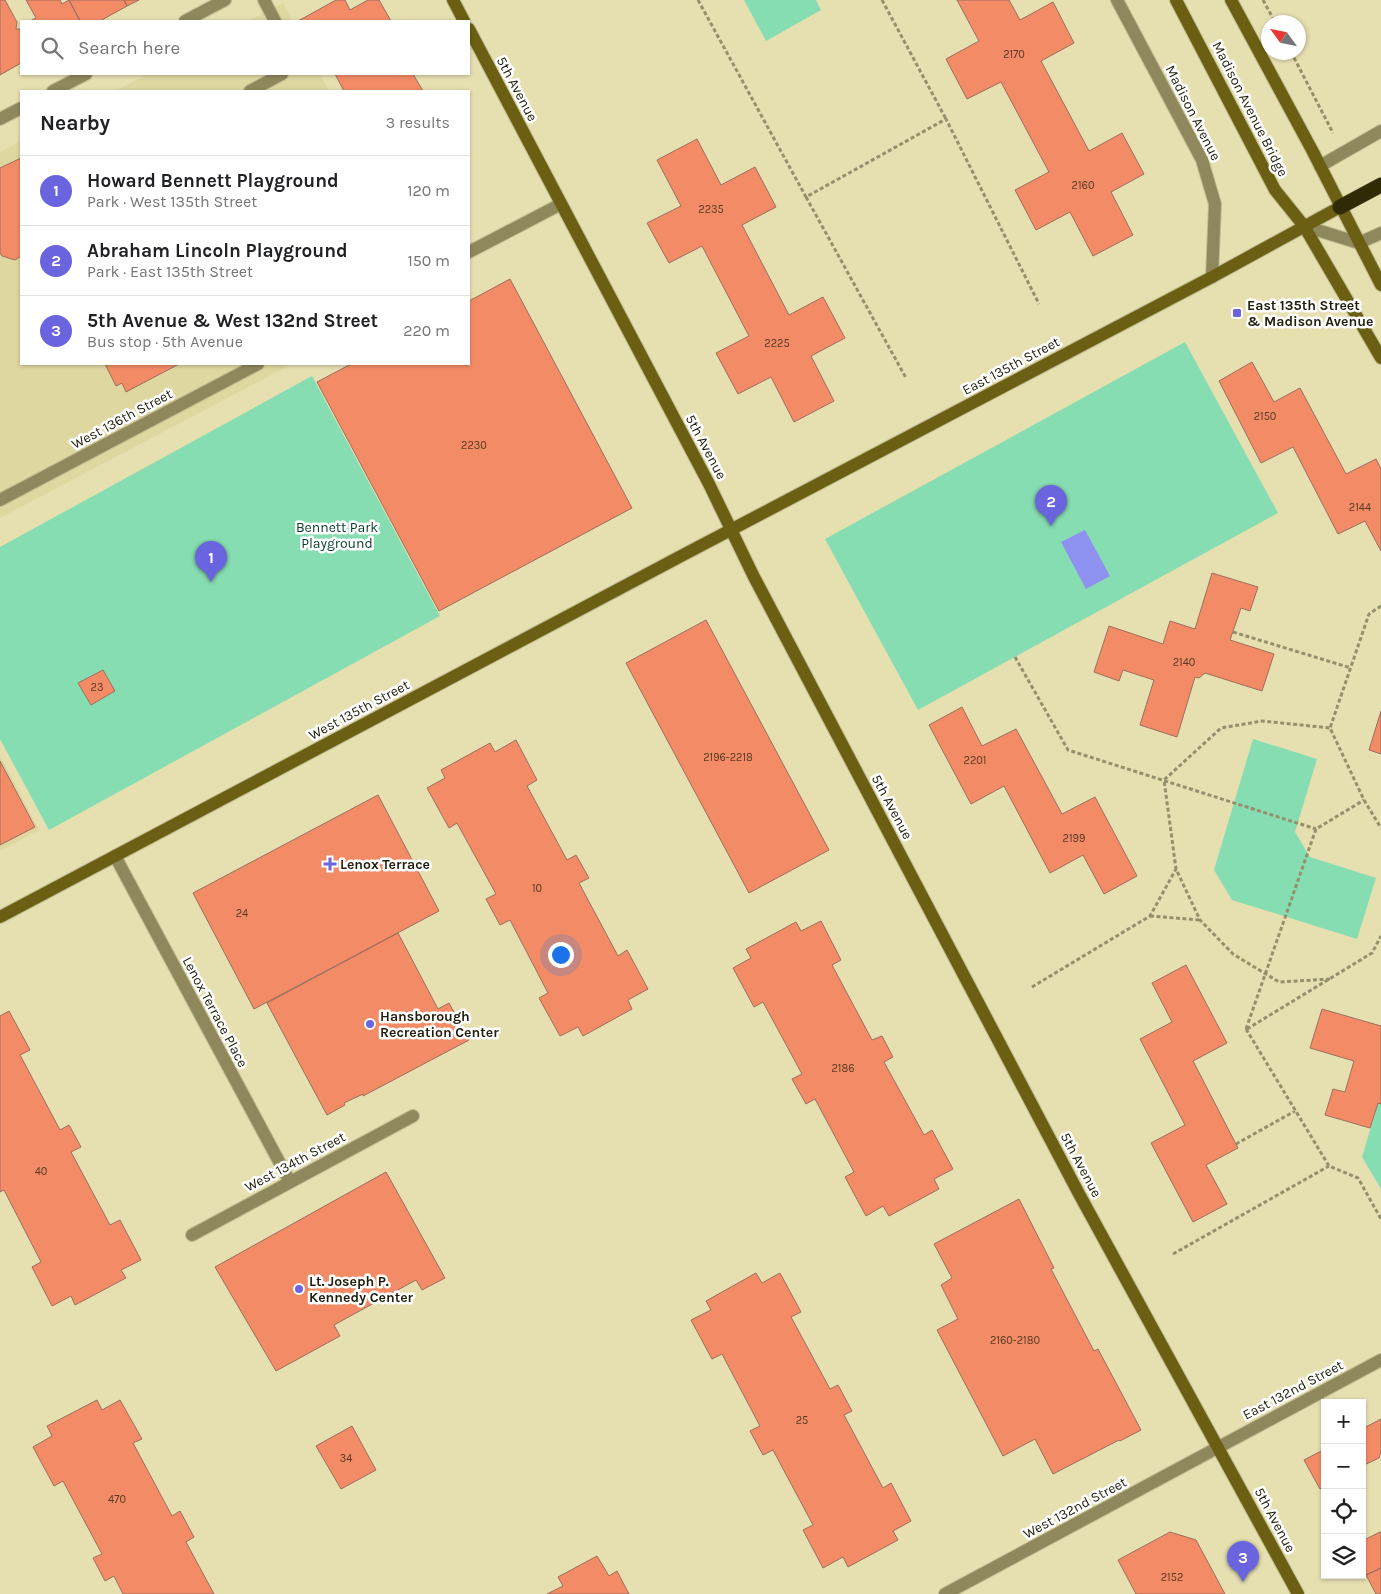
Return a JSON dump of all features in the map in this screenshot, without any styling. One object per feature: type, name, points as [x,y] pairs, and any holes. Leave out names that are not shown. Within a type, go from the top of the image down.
[{"type":"highway","points":[[1340,207],[1381,185]]},
{"type":"main road","points":[[453,0],[463,20]]},
{"type":"main road","name":"Madison Avenue Bridge","points":[[1176,0],[1275,190],[1304,226]]},
{"type":"main road","points":[[1232,0],[1381,285]]},
{"type":"main road","name":"5th Avenue","points":[[470,31],[709,484],[754,577],[1074,1183],[1298,1594]]},
{"type":"main road","name":"East 135th Street","points":[[731,530],[1212,277],[1340,207]]},
{"type":"main road","points":[[1304,226],[1381,358]]},
{"type":"main road","name":"West 135th Street","points":[[0,917],[731,530]]},
{"type":"street","points":[[187,20],[225,0]]},
{"type":"street","points":[[264,0],[274,20]]},
{"type":"street","name":"Madison Avenue","points":[[1117,0],[1202,160],[1207,174],[1215,204],[1212,277]]},
{"type":"street","points":[[55,90],[84,75]]},
{"type":"street","points":[[252,90],[280,75]]},
{"type":"street","points":[[0,119],[20,109]]},
{"type":"street","points":[[1320,166],[1381,132]]},
{"type":"street","points":[[470,251],[561,204]]},
{"type":"street","points":[[1304,226],[1360,243],[1381,233]]},
{"type":"street","name":"West 136th Street","points":[[0,500],[256,365]]},
{"type":"street","name":"Lenox Terrace Place","points":[[115,856],[290,1182]]},
{"type":"street","name":"West 134th Street","points":[[192,1235],[413,1116]]},
{"type":"street","name":"East 132nd Street","points":[[1219,1448],[1381,1360]]},
{"type":"street","name":"West 132nd Street","points":[[945,1594],[1219,1448]]},
{"type":"path","points":[[698,0],[906,378]]},
{"type":"path","points":[[882,0],[946,119],[1039,304]]},
{"type":"path","points":[[1263,0],[1271,15]]},
{"type":"path","points":[[1295,60],[1333,133]]},
{"type":"path","points":[[806,197],[946,119]]},
{"type":"path","points":[[1381,606],[1369,614],[1330,728],[1364,800],[1381,828]]},
{"type":"path","points":[[1233,632],[1350,668]]},
{"type":"path","points":[[1016,657],[1068,750],[1316,829]]},
{"type":"path","points":[[1164,780],[1221,728],[1262,721],[1330,728]]},
{"type":"path","points":[[1164,780],[1176,869],[1200,920],[1233,954],[1279,982],[1330,979]]},
{"type":"path","points":[[1246,1029],[1316,829],[1364,800]]},
{"type":"path","points":[[1032,987],[1150,916],[1176,869]]},
{"type":"path","points":[[1150,916],[1200,920]]},
{"type":"path","points":[[1246,1029],[1372,953],[1381,936]]},
{"type":"path","points":[[1246,1029],[1329,1166],[1358,1178],[1381,1220]]},
{"type":"path","points":[[1236,1144],[1295,1110]]},
{"type":"path","points":[[1173,1254],[1329,1166]]},
{"type":"shaded area","points":[[283,3],[292,20],[250,20]]},
{"type":"shaded area","points":[[146,75],[321,75],[328,90],[117,90]]},
{"type":"shaded area","points":[[20,142],[20,365],[290,365],[0,518],[0,152]]},
{"type":"shaded area","points":[[0,755],[39,830],[0,851]]},
{"type":"green space","points":[[744,0],[816,0],[821,10],[766,41]]},
{"type":"green space","points":[[1185,342],[1278,513],[918,710],[825,539]]},
{"type":"green space","name":"Bennett Park Playground","points":[[312,376],[440,616],[49,830],[0,739],[0,547]]},
{"type":"green space","points":[[1253,739],[1317,759],[1295,832],[1310,857],[1376,878],[1357,939],[1232,900],[1214,870]]},
{"type":"green space","points":[[1378,1103],[1381,1104],[1381,1189],[1362,1157]]},
{"type":"water","points":[[1085,530],[1110,576],[1086,589],[1061,542]]},
{"type":"building","points":[[0,0],[5,0],[17,22],[16,29],[20,29],[20,64],[0,75]]},
{"type":"building","points":[[26,0],[60,0],[62,4],[69,0],[79,20],[32,20],[36,18]]},
{"type":"building","points":[[69,0],[124,0],[127,6],[102,20],[79,20]]},
{"type":"building","points":[[124,0],[139,0],[127,6]]},
{"type":"building","points":[[336,0],[345,0],[350,10],[368,0],[379,0],[390,20],[300,20]]},
{"type":"building","points":[[957,0],[1009,0],[1020,20],[1053,2],[1074,43],[1041,61],[1089,151],[1122,133],[1144,174],[1111,192],[1133,235],[1093,256],[1070,212],[1036,230],[1015,190],[1049,172],[1001,82],[967,99],[946,59],[979,41]]},
{"type":"building","points":[[336,75],[414,75],[422,90],[343,90]]},
{"type":"building","points":[[697,139],[721,185],[755,167],[776,207],[742,225],[789,315],[823,297],[845,338],[811,356],[834,401],[794,422],[771,377],[738,394],[716,353],[749,336],[702,246],[669,263],[647,223],[681,206],[657,160]]},
{"type":"building","points":[[20,158],[20,257],[15,260],[2,256],[0,253],[0,168]]},
{"type":"building","points":[[510,279],[632,508],[439,611],[317,382],[349,365],[470,365],[470,300]]},
{"type":"building","points":[[1252,362],[1274,402],[1300,388],[1346,474],[1376,459],[1381,469],[1381,551],[1365,521],[1338,534],[1293,447],[1261,463],[1219,381]]},
{"type":"building","points":[[106,365],[177,365],[126,392],[122,383],[116,386]]},
{"type":"building","points":[[1212,573],[1258,587],[1250,611],[1241,608],[1230,640],[1274,654],[1262,691],[1205,673],[1199,678],[1195,677],[1177,737],[1140,725],[1154,680],[1123,670],[1119,681],[1094,672],[1109,626],[1163,644],[1170,621],[1195,629]]},
{"type":"building","points":[[706,620],[829,850],[749,893],[626,663]]},
{"type":"building","points":[[103,670],[115,691],[91,705],[78,683]]},
{"type":"building","points":[[962,707],[982,746],[1016,729],[1062,814],[1095,797],[1137,876],[1104,894],[1083,855],[1050,873],[1004,786],[971,804],[929,725]]},
{"type":"building","points":[[1381,711],[1381,754],[1369,750]]},
{"type":"building","points":[[516,740],[537,780],[527,786],[567,860],[576,855],[589,878],[579,883],[618,956],[627,950],[648,989],[628,1000],[632,1009],[583,1036],[578,1027],[560,1036],[539,998],[548,993],[510,920],[500,925],[486,899],[496,894],[457,823],[449,828],[427,788],[445,778],[441,770],[490,743],[495,752]]},
{"type":"building","points":[[0,761],[35,827],[0,845]]},
{"type":"building","points":[[378,795],[439,911],[254,1009],[193,893]]},
{"type":"building","points":[[821,921],[841,960],[832,965],[872,1040],[882,1036],[893,1057],[884,1062],[924,1135],[932,1130],[953,1169],[934,1179],[939,1189],[889,1216],[883,1206],[866,1216],[845,1177],[854,1172],[815,1099],[806,1104],[792,1079],[802,1074],[763,1002],[754,1007],[733,968],[751,958],[746,949],[796,922],[801,931]]},
{"type":"building","name":"Hansborough Recreation Center","points":[[398,933],[438,1009],[449,1003],[469,1040],[363,1096],[363,1094],[344,1103],[345,1105],[327,1115],[267,1003]]},
{"type":"building","points":[[1186,965],[1227,1043],[1193,1061],[1238,1148],[1206,1165],[1227,1204],[1193,1222],[1151,1143],[1185,1125],[1140,1039],[1172,1022],[1152,983]]},
{"type":"building","points":[[1322,1009],[1381,1026],[1381,1104],[1378,1103],[1370,1128],[1325,1115],[1333,1089],[1345,1092],[1354,1061],[1310,1048]]},
{"type":"building","points":[[9,1011],[30,1050],[20,1055],[60,1130],[69,1125],[81,1147],[71,1152],[110,1225],[120,1220],[141,1260],[121,1270],[126,1278],[75,1305],[71,1296],[52,1306],[32,1267],[41,1262],[4,1190],[0,1192],[0,1016]]},
{"type":"building","points":[[386,1172],[445,1278],[422,1290],[416,1280],[334,1325],[340,1336],[276,1371],[215,1267]]},
{"type":"building","points":[[1019,1199],[1054,1268],[1051,1269],[1094,1351],[1098,1349],[1141,1430],[1053,1474],[1035,1439],[1003,1456],[937,1330],[958,1319],[941,1285],[952,1278],[934,1244]]},
{"type":"building","points":[[756,1273],[762,1283],[780,1273],[801,1312],[791,1317],[830,1389],[838,1385],[852,1411],[844,1415],[883,1488],[891,1483],[911,1521],[893,1531],[898,1540],[848,1567],[843,1557],[823,1568],[803,1530],[813,1525],[773,1450],[763,1455],[750,1431],[760,1426],[722,1354],[712,1359],[691,1320],[711,1310],[706,1301]]},
{"type":"building","points":[[97,1400],[102,1410],[120,1400],[142,1439],[133,1443],[172,1516],[180,1511],[194,1537],[186,1542],[214,1594],[123,1594],[114,1576],[105,1581],[93,1558],[102,1554],[63,1481],[54,1486],[33,1447],[52,1436],[47,1426]]},
{"type":"building","points":[[1381,1419],[1381,1452],[1379,1458],[1366,1464],[1366,1444],[1366,1427]]},
{"type":"building","points":[[352,1426],[376,1470],[341,1489],[316,1446]]},
{"type":"building","points":[[1321,1451],[1320,1489],[1304,1460]]},
{"type":"building","points":[[1170,1532],[1196,1540],[1225,1594],[1136,1594],[1118,1560]]},
{"type":"building","points":[[1381,1532],[1381,1568],[1366,1575],[1366,1539]]},
{"type":"building","points":[[597,1556],[609,1576],[617,1571],[629,1594],[547,1594],[563,1586],[558,1577]]},
{"type":"building","points":[[1381,1568],[1381,1594],[1376,1594],[1366,1575]]},
{"type":"place","name":"East 135th Street & Madison Avenue","points":[[1237,313]]},
{"type":"place","name":"Abraham Lincoln Playground","points":[[1051,526]]},
{"type":"place","name":"Howard Bennett Playground","points":[[211,582]]},
{"type":"place","name":"Lenox Terrace","points":[[330,864]]},
{"type":"place","name":"Hansborough Recreation Center","points":[[370,1024]]},
{"type":"place","name":"Lt. Joseph P. Kennedy Center","points":[[299,1289]]},
{"type":"place","name":"5th Avenue & West 132nd Street","points":[[1243,1582]]}]
